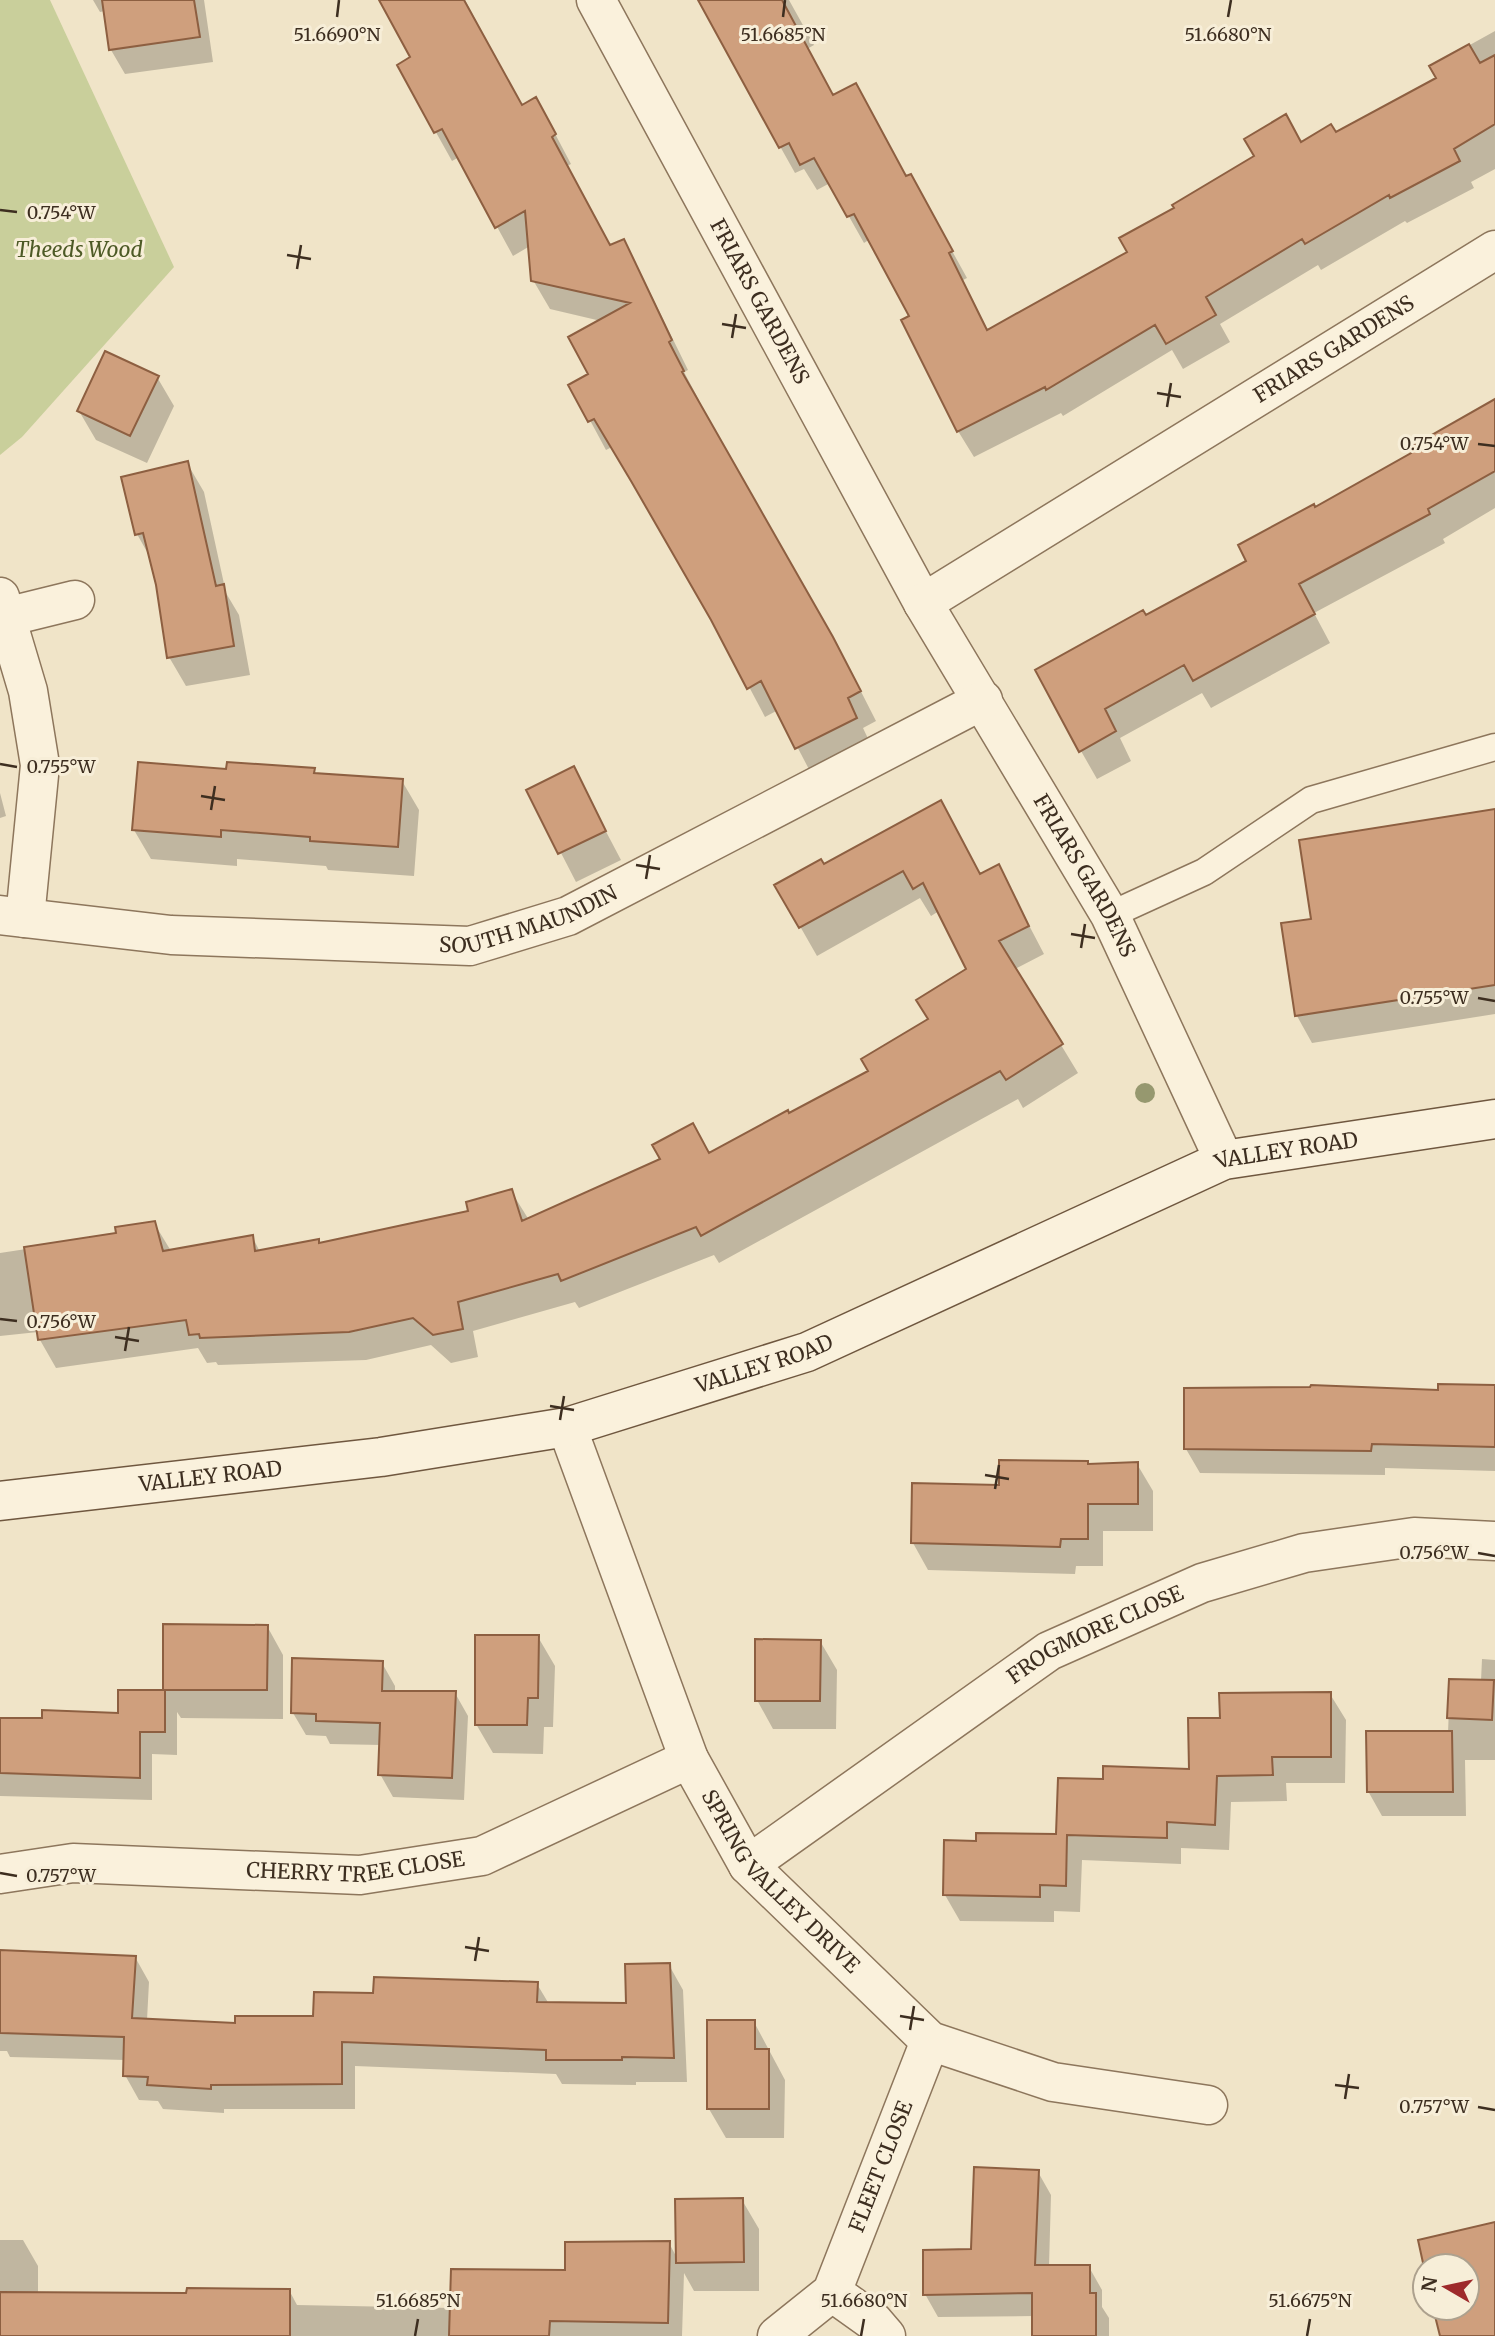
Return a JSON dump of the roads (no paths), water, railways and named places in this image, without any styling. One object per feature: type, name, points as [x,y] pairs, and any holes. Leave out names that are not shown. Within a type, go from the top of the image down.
[{"type":"street","name":"FRIARS GARDENS","points":[[596,0],[923,603],[1110,915],[1224,1160]]},
{"type":"street","name":"FRIARS GARDENS","points":[[923,603],[1495,250]]},
{"type":"street","name":"SOUTH MAUNDIN","points":[[75,600],[3,607],[29,691],[40,765],[12,917],[171,935],[470,946],[568,916],[983,700]]},
{"type":"street","name":"VALLEY ROAD","points":[[0,1501],[381,1457],[567,1427],[807,1352],[1224,1160],[1495,1119]]},
{"type":"street","name":"SPRING VALLEY DRIVE","points":[[567,1427],[689,1759],[748,1865],[930,2041],[1053,2082],[1208,2105]]},
{"type":"street","name":"FROGMORE CLOSE","points":[[748,1865],[1049,1651],[1202,1583],[1304,1553],[1414,1537],[1495,1541]]},
{"type":"street","name":"CHERRY TREE CLOSE","points":[[0,1874],[73,1863],[360,1875],[482,1856],[689,1759]]},
{"type":"street","name":"FLEET CLOSE","points":[[778,2336],[832,2292],[930,2041]]},
{"type":"street","points":[[832,2292],[874,2322],[886,2336]]},
{"type":"lane","points":[[1110,915],[1205,872],[1311,800],[1495,747]]},
{"type":"park label","name":"Theeds Wood","points":[[79,250]]}]
